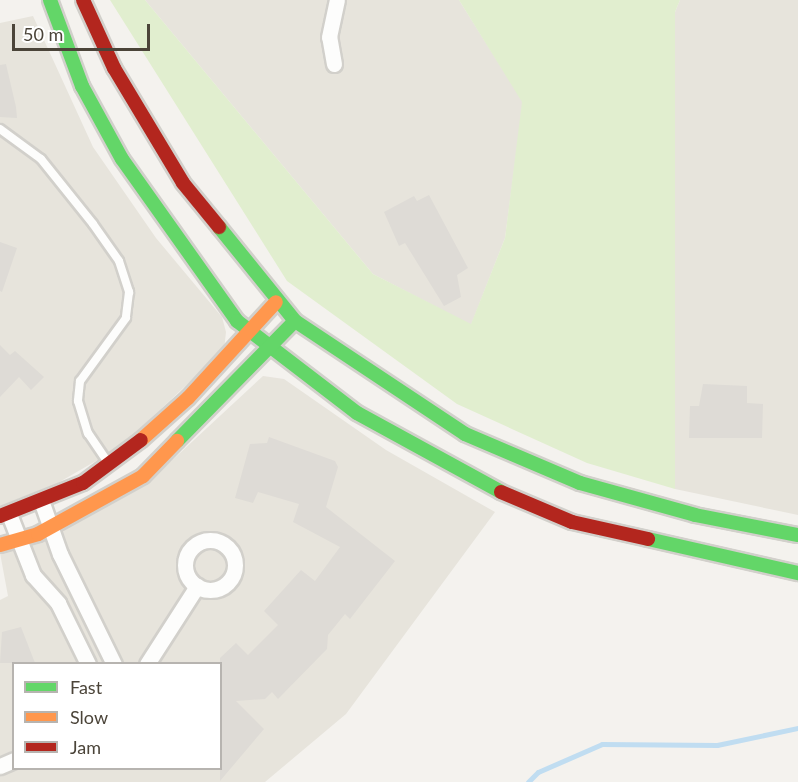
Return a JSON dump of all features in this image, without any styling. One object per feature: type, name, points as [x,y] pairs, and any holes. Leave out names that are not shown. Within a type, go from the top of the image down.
[{"type":"street","points":[[50,0],[82,86],[122,159],[156,212],[248,331],[270,351],[357,413],[507,496],[572,522],[798,573]]},
{"type":"street","points":[[82,0],[152,134],[276,302],[295,321],[465,434],[518,459],[580,483],[695,515],[798,535]]},
{"type":"street","points":[[334,64],[329,37],[337,0]]},
{"type":"street","points":[[88,662],[58,603],[33,574],[20,539],[5,515],[42,503],[109,465],[188,398],[276,302]]},
{"type":"street","points":[[0,544],[20,539],[52,526],[143,476],[270,351],[295,321]]},
{"type":"street","points":[[42,503],[52,526],[60,555],[114,662]]},
{"type":"street","points":[[148,662],[197,586]]},
{"type":"lane","points":[[0,129],[41,159],[118,261],[126,282],[126,318],[80,381],[78,400],[88,433],[109,465]]},
{"type":"shaded area","points":[[145,0],[459,0],[523,102],[505,238],[471,325],[373,274]]},
{"type":"shaded area","points":[[680,0],[798,0],[798,515],[675,489],[675,12]]},
{"type":"shaded area","points":[[33,16],[93,147],[156,238],[222,317],[226,332],[224,350],[120,447],[56,484],[0,506],[0,23]]},
{"type":"shaded area","points":[[263,376],[284,379],[386,450],[495,512],[346,714],[265,782],[0,782],[0,600],[8,596],[0,553],[153,478]]},
{"type":"green space","points":[[110,0],[145,0],[373,274],[471,324],[505,238],[522,102],[459,0],[680,0],[675,12],[675,489],[587,463],[457,404],[287,281]]},
{"type":"building","points":[[6,64],[17,118],[0,117],[0,65]]},
{"type":"building","points":[[429,195],[468,268],[457,275],[461,297],[444,306],[405,243],[399,246],[384,212],[414,196],[417,201]]},
{"type":"building","points":[[0,242],[17,248],[2,292],[0,291]]},
{"type":"building","points":[[0,345],[10,355],[15,351],[44,377],[31,390],[19,377],[0,397]]},
{"type":"building","points":[[703,384],[747,386],[747,403],[763,404],[762,438],[689,438],[690,406],[699,406]]},
{"type":"building","points":[[269,437],[335,461],[338,467],[326,507],[395,561],[350,619],[345,614],[328,635],[327,649],[278,699],[272,692],[265,699],[236,701],[264,729],[220,781],[220,770],[222,770],[222,662],[220,658],[236,643],[248,655],[278,625],[264,611],[301,570],[315,581],[340,547],[293,522],[299,504],[258,492],[253,503],[235,498],[250,444],[267,443]]},
{"type":"building","points":[[21,627],[35,662],[0,663],[2,632]]},
{"type":"waterway","points":[[528,782],[538,772],[602,744],[717,745],[798,728]]},
{"type":"traffic: fast","points":[[50,0],[82,86],[122,159],[237,321],[357,413],[501,492]]},
{"type":"traffic: fast","points":[[219,227],[295,321],[465,434],[580,483],[695,515],[798,535]]},
{"type":"traffic: fast","points":[[177,441],[295,321]]},
{"type":"traffic: fast","points":[[648,539],[798,573]]},
{"type":"traffic: slow","points":[[141,440],[188,398],[276,302]]},
{"type":"traffic: slow","points":[[0,545],[38,534],[143,476],[177,441]]},
{"type":"traffic: jam","points":[[83,0],[114,68],[183,183],[219,227]]},
{"type":"traffic: jam","points":[[0,516],[83,483],[141,440]]},
{"type":"traffic: jam","points":[[501,492],[572,522],[648,539]]}]
